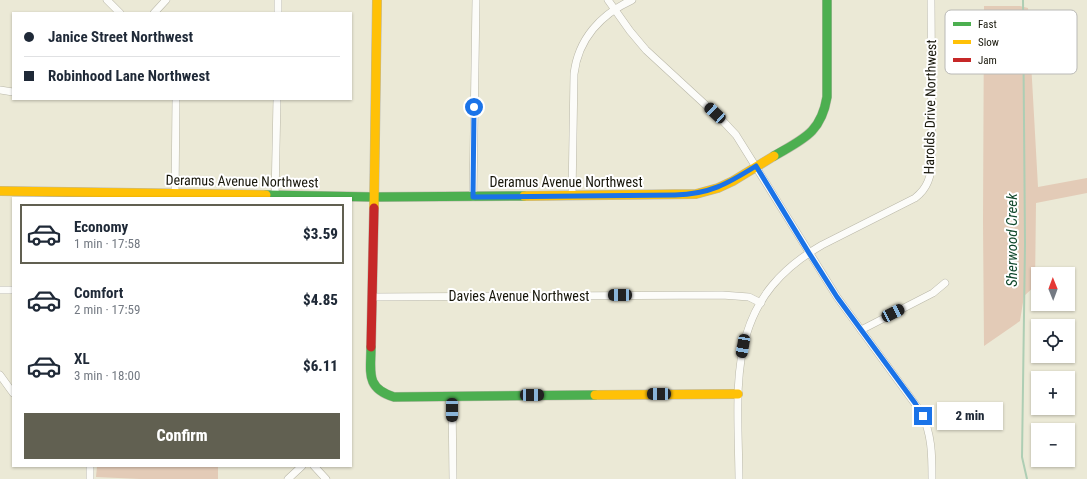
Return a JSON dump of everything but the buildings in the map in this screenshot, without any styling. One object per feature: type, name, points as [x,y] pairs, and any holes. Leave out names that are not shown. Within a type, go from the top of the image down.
[{"type":"street","points":[[107,0],[119,12]]},
{"type":"street","points":[[155,12],[166,0]]},
{"type":"street","points":[[278,0],[278,12]]},
{"type":"street","points":[[377,0],[371,377],[374,387],[383,394],[394,397],[738,394]]},
{"type":"street","points":[[473,197],[476,0]]},
{"type":"street","points":[[608,0],[630,31],[646,50],[729,127],[742,143],[837,297],[923,416],[931,440],[932,479]]},
{"type":"street","points":[[572,196],[574,74],[576,58],[589,32],[599,21],[615,9],[632,0]]},
{"type":"street","name":"Deramus Avenue Northwest","points":[[0,192],[275,197],[473,197],[696,194],[718,188],[809,134],[817,126],[823,115],[826,97],[826,0]]},
{"type":"street","name":"Harolds Drive Northwest","points":[[739,479],[738,394],[740,366],[744,340],[752,319],[761,303],[776,281],[809,253],[915,198],[927,185],[932,161],[931,0]]},
{"type":"street","points":[[0,90],[12,92]]},
{"type":"street","points":[[175,196],[176,100]]},
{"type":"street","points":[[275,197],[277,100]]},
{"type":"street","points":[[861,330],[933,293],[945,283]]},
{"type":"street","points":[[0,290],[12,290]]},
{"type":"street","name":"Davies Avenue Northwest","points":[[372,297],[722,294],[749,297],[761,303]]},
{"type":"street","points":[[0,375],[12,393]]},
{"type":"street","points":[[452,396],[453,479]]},
{"type":"street","points":[[90,467],[90,479]]},
{"type":"street","points":[[288,479],[301,467]]},
{"type":"street","points":[[315,467],[326,479]]},
{"type":"shaded area","points":[[984,6],[1020,6],[1028,8],[1028,10],[984,10]]},
{"type":"shaded area","points":[[984,74],[1032,74],[1038,187],[1087,178],[1087,193],[1036,203],[1035,267],[1031,267],[1031,290],[1024,296],[1020,321],[984,346]]},
{"type":"shaded area","points":[[97,467],[218,467],[218,479],[140,479],[96,477]]},
{"type":"waterway","name":"Sherwood Creek","points":[[1023,0],[1023,10]]},
{"type":"waterway","name":"Sherwood Creek","points":[[1024,74],[1025,244],[1022,457],[1027,479]]},
{"type":"traffic: fast","points":[[774,156],[794,145],[809,134],[820,119],[824,109],[827,97],[827,0]]},
{"type":"traffic: fast","points":[[266,195],[374,197],[524,196]]},
{"type":"traffic: fast","points":[[371,347],[371,371],[374,384],[378,389],[394,397],[595,395]]},
{"type":"traffic: slow","points":[[374,208],[377,0]]},
{"type":"traffic: slow","points":[[524,196],[696,194],[718,188],[733,181],[774,156]]},
{"type":"traffic: slow","points":[[0,191],[266,195]]},
{"type":"traffic: slow","points":[[595,395],[738,394]]},
{"type":"traffic: jam","points":[[371,347],[374,208]]},
{"type":"route","points":[[474,107],[473,197],[696,194],[718,188],[733,181],[756,166],[837,297],[923,416]]}]
